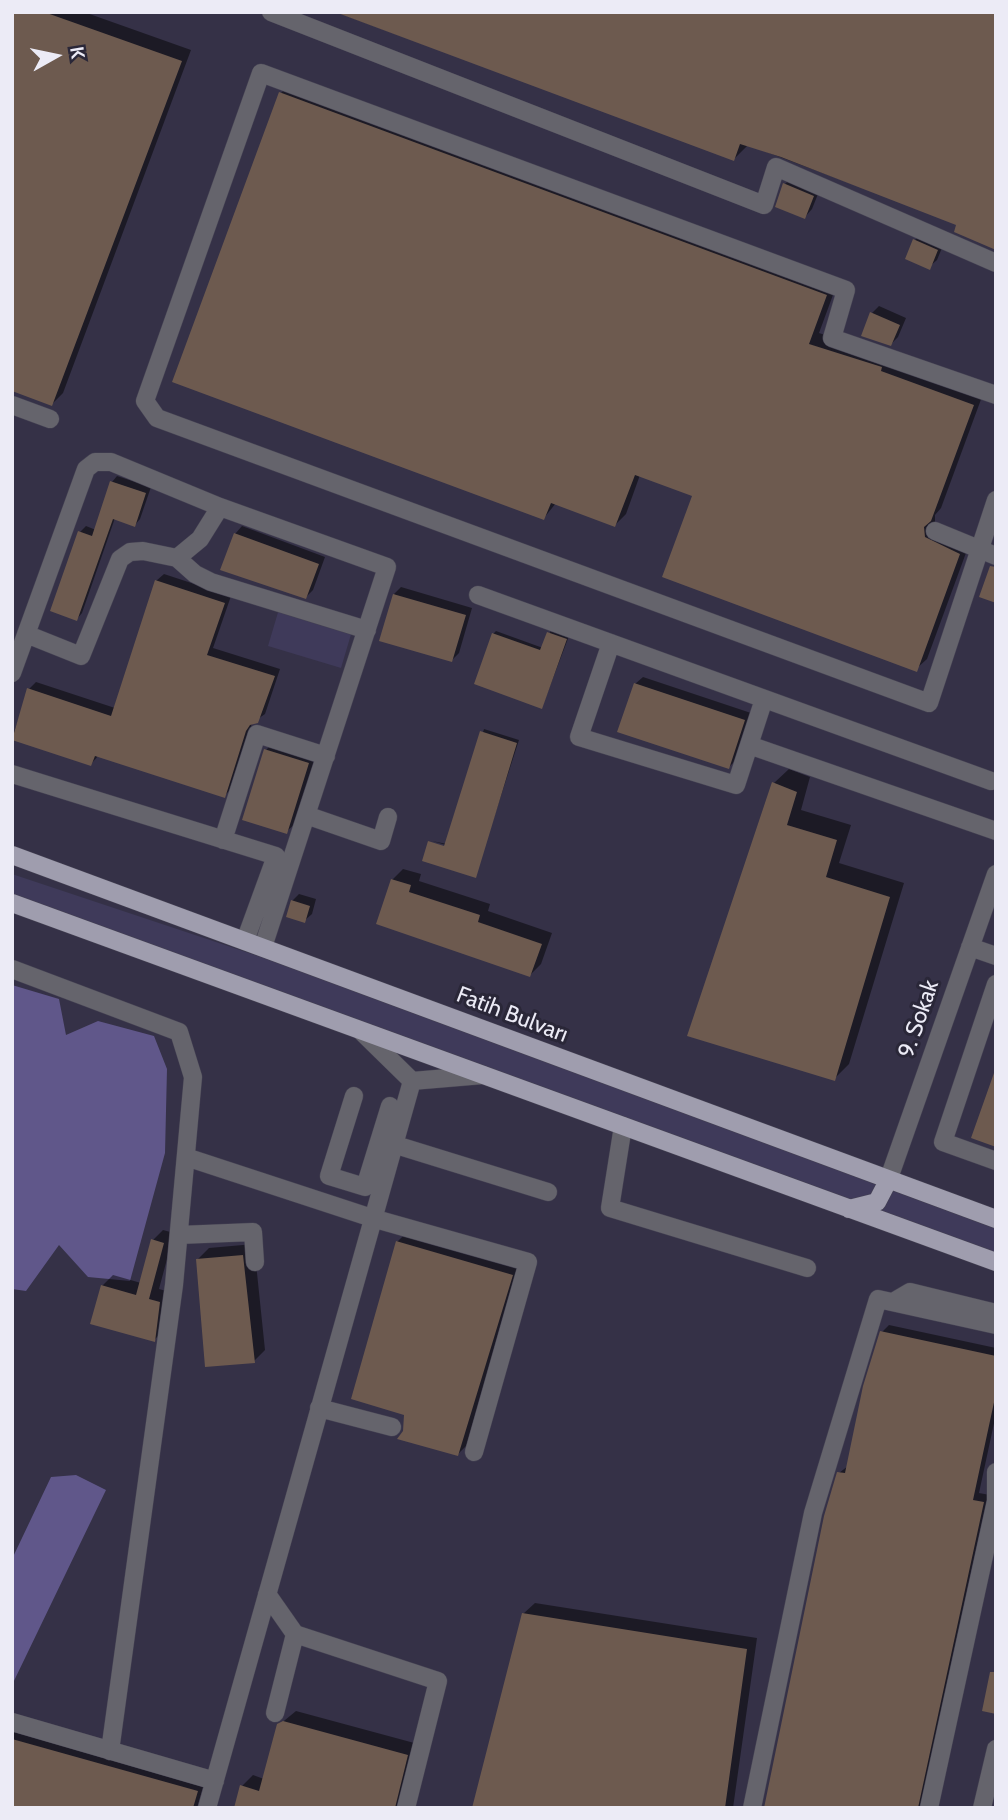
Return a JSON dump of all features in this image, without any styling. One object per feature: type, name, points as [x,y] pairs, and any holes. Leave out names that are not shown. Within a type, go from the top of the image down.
[{"type":"main road","name":"Fatih Bulvarı","points":[[12,855],[996,1219]]},
{"type":"main road","points":[[12,904],[996,1262]]},
{"type":"main road","points":[[849,1209],[877,1202],[888,1181]]},
{"type":"street","points":[[271,12],[764,205],[776,167],[996,263]]},
{"type":"street","points":[[996,395],[832,338],[846,290],[261,73],[145,401],[157,418],[929,703],[988,553],[996,500]]},
{"type":"street","points":[[12,405],[50,419]]},
{"type":"street","points":[[12,673],[86,469],[95,462],[111,462],[220,507],[387,566],[264,947]]},
{"type":"street","points":[[177,558],[200,539],[220,507]]},
{"type":"street","points":[[936,531],[988,553]]},
{"type":"street","points":[[26,634],[81,656],[120,559],[131,552],[143,551],[177,558],[195,574],[211,582],[367,631]]},
{"type":"street","points":[[478,595],[991,781]]},
{"type":"street","points":[[611,643],[579,737],[736,785],[764,699]]},
{"type":"street","points":[[223,840],[257,734],[326,756]]},
{"type":"street","points":[[750,745],[996,831]]},
{"type":"street","points":[[12,774],[276,856],[246,941]]},
{"type":"street","points":[[306,815],[381,841],[388,817]]},
{"type":"street","name":"9. Sokak","points":[[888,1181],[995,880]]},
{"type":"street","points":[[970,947],[996,956]]},
{"type":"street","points":[[12,969],[179,1032],[193,1077],[179,1235],[110,1751]]},
{"type":"street","points":[[996,984],[943,1142],[996,1161]]},
{"type":"street","points":[[361,1031],[412,1081],[483,1075]]},
{"type":"street","points":[[354,1096],[329,1176],[365,1187],[412,1081]]},
{"type":"street","points":[[207,1808],[372,1217],[387,1142],[390,1106]]},
{"type":"street","points":[[624,1126],[610,1208],[807,1268]]},
{"type":"street","points":[[387,1142],[548,1192]]},
{"type":"street","points":[[186,1157],[372,1217],[527,1262],[474,1452]]},
{"type":"street","points":[[179,1235],[253,1232],[255,1262]]},
{"type":"street","points":[[892,1302],[910,1292],[996,1313]]},
{"type":"street","points":[[752,1808],[813,1513],[878,1299],[996,1325]]},
{"type":"street","points":[[319,1408],[392,1427]]},
{"type":"street","points":[[929,1808],[996,1500],[996,1472]]},
{"type":"street","points":[[267,1594],[295,1634],[438,1681],[406,1808]]},
{"type":"street","points":[[275,1713],[295,1634]]},
{"type":"street","points":[[12,1722],[215,1781]]},
{"type":"street","points":[[982,1808],[996,1749]]},
{"type":"shaded area","points":[[12,12],[996,12],[996,1808],[12,1808]]},
{"type":"shaded area","points":[[279,609],[352,631],[341,668],[268,646]]},
{"type":"shaded area","points":[[12,874],[267,959],[996,1227],[996,1253],[12,895]]},
{"type":"shaded area","points":[[12,985],[59,999],[66,1035],[98,1021],[154,1036],[167,1069],[165,1153],[130,1281],[88,1277],[59,1245],[26,1291],[12,1289]]},
{"type":"shaded area","points":[[76,1475],[106,1490],[12,1685],[12,1559],[51,1477]]},
{"type":"building","points":[[12,12],[44,12],[182,61],[52,406],[12,391]]},
{"type":"building","points":[[335,12],[996,12],[996,250],[954,232],[956,225],[781,157],[740,144],[734,161]]},
{"type":"building","points":[[279,92],[827,295],[809,344],[882,367],[881,371],[974,405],[931,521],[924,527],[925,537],[960,554],[917,672],[662,577],[692,496],[635,475],[615,527],[551,503],[544,520],[172,382]]},
{"type":"building","points":[[783,183],[814,196],[805,219],[775,207]]},
{"type":"building","points":[[913,239],[938,250],[930,270],[905,259]]},
{"type":"building","points":[[870,312],[900,325],[891,346],[861,336]]},
{"type":"building","points":[[110,481],[146,493],[135,527],[113,519],[77,621],[50,611],[78,531],[92,536]]},
{"type":"building","points":[[234,533],[319,564],[306,599],[220,570]]},
{"type":"building","points":[[990,566],[996,567],[996,603],[979,597]]},
{"type":"building","points":[[155,580],[225,603],[207,655],[275,676],[258,723],[250,725],[246,731],[225,798],[95,756],[91,766],[12,740],[27,688],[111,716]]},
{"type":"building","points":[[393,594],[466,615],[452,662],[379,641]]},
{"type":"building","points":[[547,632],[567,639],[542,709],[474,684],[492,633],[540,650]]},
{"type":"building","points":[[634,683],[745,720],[729,769],[617,732]]},
{"type":"building","points":[[480,731],[517,743],[476,878],[422,861],[428,841],[444,846]]},
{"type":"building","points":[[264,749],[309,763],[287,834],[242,820]]},
{"type":"building","points":[[772,782],[797,792],[787,825],[837,840],[826,877],[890,897],[835,1081],[687,1036]]},
{"type":"building","points":[[391,879],[411,885],[409,892],[480,915],[478,922],[542,944],[530,977],[376,924]]},
{"type":"building","points":[[291,900],[310,906],[305,923],[286,917]]},
{"type":"building","points":[[994,1073],[996,1074],[996,1147],[971,1138]]},
{"type":"building","points":[[151,1239],[164,1243],[149,1299],[160,1302],[155,1342],[90,1324],[101,1285],[136,1295]]},
{"type":"building","points":[[396,1241],[513,1275],[458,1456],[397,1439],[403,1431],[404,1415],[351,1399]]},
{"type":"building","points":[[243,1255],[255,1363],[205,1367],[196,1259]]},
{"type":"building","points":[[880,1331],[996,1356],[996,1393],[973,1500],[984,1502],[918,1808],[764,1808],[824,1516],[837,1472],[845,1473],[863,1386]]},
{"type":"building","points":[[522,1613],[747,1649],[725,1808],[472,1808]]},
{"type":"building","points":[[990,1672],[996,1672],[996,1714],[982,1711]]},
{"type":"building","points":[[283,1721],[408,1755],[395,1808],[234,1808],[240,1785],[259,1791],[277,1724]]},
{"type":"building","points":[[12,1739],[198,1791],[193,1808],[12,1808]]}]
